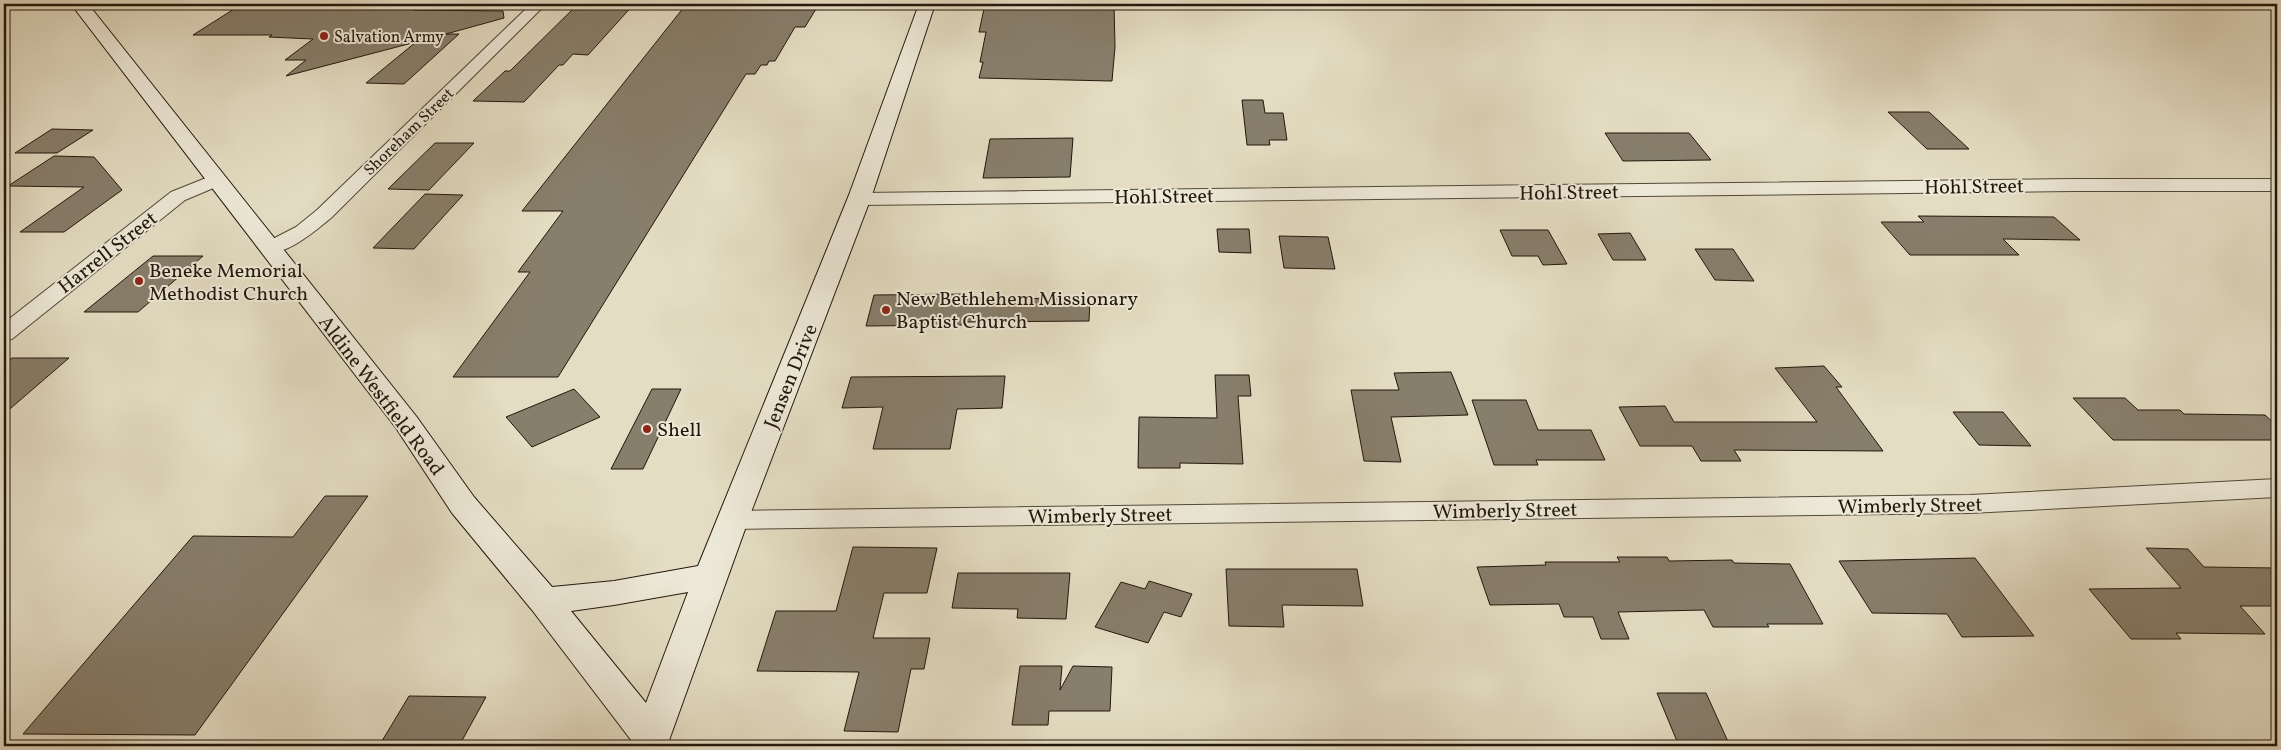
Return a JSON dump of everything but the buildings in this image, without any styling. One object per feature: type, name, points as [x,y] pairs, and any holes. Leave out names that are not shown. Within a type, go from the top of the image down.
[{"type":"main road","name":"Aldine Westfield Road","points":[[79,4],[406,422],[463,505],[544,601],[649,742]]},
{"type":"main road","name":"Jensen Drive","points":[[649,742],[710,576],[860,199],[906,70],[927,4]]},
{"type":"main road","points":[[544,601],[611,594],[710,576]]},
{"type":"street","name":"Shoreham Street","points":[[270,248],[303,231],[324,214],[539,4]]},
{"type":"street","name":"Harrell Street","points":[[4,334],[178,196],[216,180]]},
{"type":"street","name":"Hohl Street","points":[[860,199],[2074,185],[2277,185]]},
{"type":"street","name":"Wimberly Street","points":[[732,520],[1970,504],[2277,488]]},
{"type":"place","name":"Salvation Army","points":[[324,36]]},
{"type":"place","name":"Beneke Memorial Methodist Church","points":[[139,281]]},
{"type":"place","name":"New Bethlehem Missionary Baptist Church","points":[[886,310]]},
{"type":"place","name":"Shell","points":[[647,429]]}]
